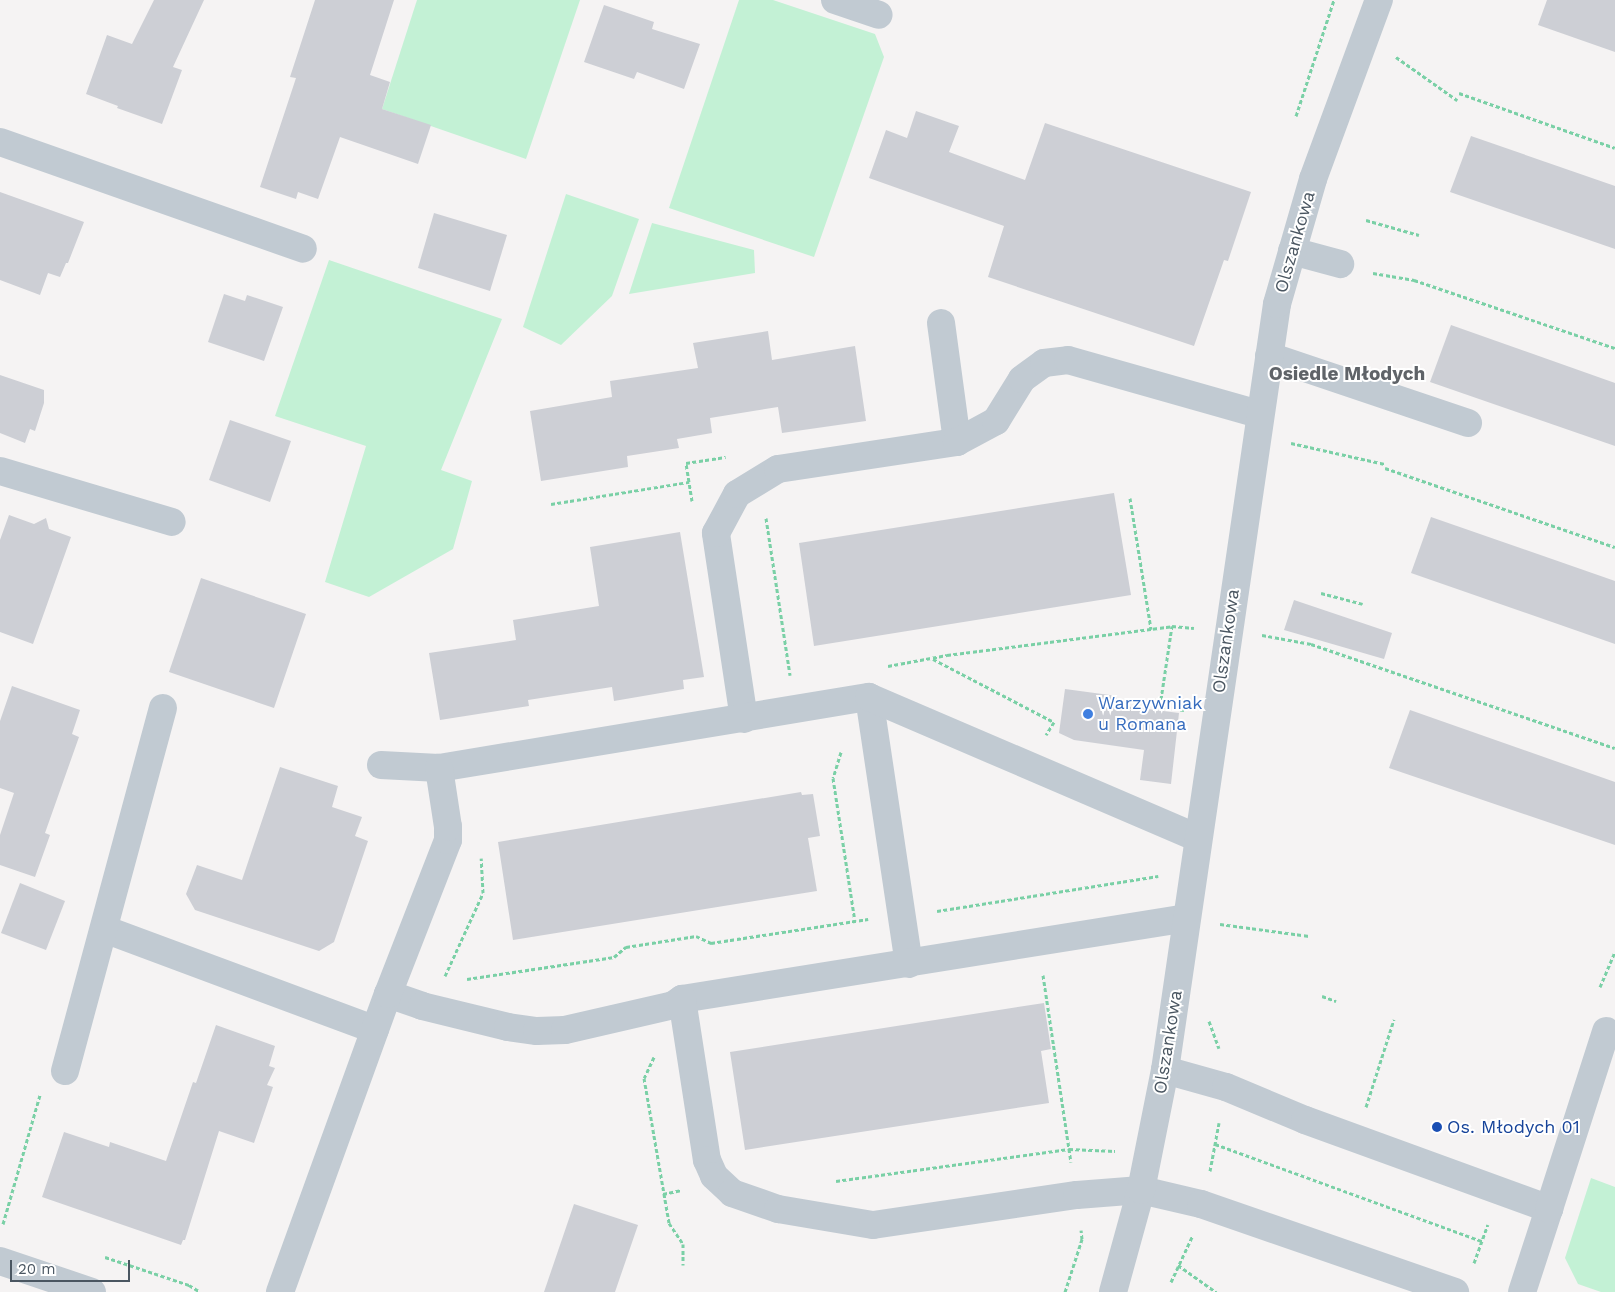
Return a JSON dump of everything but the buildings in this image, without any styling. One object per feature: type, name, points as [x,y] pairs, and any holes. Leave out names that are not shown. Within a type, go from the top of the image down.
[{"type":"street","points":[[835,0],[879,15]]},
{"type":"street","name":"Olszankowa","points":[[1113,1292],[1141,1190],[1164,1070],[1277,304],[1313,179],[1379,0]]},
{"type":"street","points":[[0,142],[303,249]]},
{"type":"street","points":[[1292,251],[1340,264]]},
{"type":"street","points":[[941,323],[957,442]]},
{"type":"street","points":[[1269,356],[1468,423]]},
{"type":"street","points":[[744,719],[716,532],[737,494],[778,469],[957,442],[996,422],[1022,380],[1044,363],[1068,360],[1258,425]]},
{"type":"street","points":[[0,471],[172,522]]},
{"type":"street","points":[[869,697],[908,964]]},
{"type":"street","points":[[381,765],[439,768],[869,697],[1198,838]]},
{"type":"street","points":[[65,1071],[163,708]]},
{"type":"street","points":[[280,1292],[388,994],[448,840],[448,827],[439,768]]},
{"type":"street","points":[[388,994],[422,1006],[508,1028],[537,1031],[564,1030],[673,1004],[682,999],[1187,918]]},
{"type":"street","points":[[104,929],[375,1030]]},
{"type":"street","points":[[682,999],[707,1160],[714,1176],[732,1193],[778,1209],[873,1225],[1076,1195],[1141,1190],[1201,1204],[1455,1292]]},
{"type":"street","points":[[1531,1290],[1549,1209],[1606,1031]]},
{"type":"street","points":[[1164,1070],[1226,1087],[1304,1120],[1549,1209]]},
{"type":"street","points":[[0,1261],[92,1292]]},
{"type":"path","points":[[1366,36],[1457,100]]},
{"type":"path","points":[[1459,94],[1615,148]]},
{"type":"path","points":[[1366,220],[1419,235]]},
{"type":"path","points":[[1340,264],[1373,274],[1414,280],[1615,348]]},
{"type":"path","points":[[1258,425],[1385,466],[1615,547]]},
{"type":"path","points":[[760,480],[791,680]]},
{"type":"path","points":[[551,504],[689,482]]},
{"type":"path","points":[[1130,498],[1151,629]]},
{"type":"path","points":[[1321,593],[1363,604]]},
{"type":"path","points":[[1172,626],[1160,706],[1192,711]]},
{"type":"path","points":[[878,668],[1172,626],[1228,631],[1311,644],[1615,748]]},
{"type":"path","points":[[932,659],[1054,722]]},
{"type":"path","points":[[842,751],[833,778],[855,921]]},
{"type":"path","points":[[463,979],[614,957],[626,947],[696,936],[710,943],[855,921],[963,908],[1161,875]]},
{"type":"path","points":[[1220,924],[1309,936]]},
{"type":"path","points":[[1039,942],[1082,1239],[1065,1292]]},
{"type":"path","points":[[1600,987],[1615,951]]},
{"type":"path","points":[[1322,996],[1336,1001]]},
{"type":"path","points":[[648,1009],[654,1057],[644,1078],[669,1223],[683,1244],[683,1265]]},
{"type":"path","points":[[1208,1018],[1214,1040],[1224,1054]]},
{"type":"path","points":[[1374,1084],[1394,1019]]},
{"type":"path","points":[[4,1224],[38,1096],[65,1071]]},
{"type":"path","points":[[1209,1173],[1220,1118]]},
{"type":"path","points":[[1215,1144],[1482,1241]]},
{"type":"path","points":[[828,1182],[1069,1149],[1123,1152]]},
{"type":"path","points":[[663,1194],[704,1187],[714,1176]]},
{"type":"path","points":[[1473,1266],[1490,1217]]},
{"type":"path","points":[[1171,1282],[1194,1233]]},
{"type":"path","points":[[1178,1265],[1216,1292]]},
{"type":"path","points":[[189,1285],[200,1292]]},
{"type":"green space","points":[[417,0],[580,0],[526,159],[382,109]]},
{"type":"green space","points":[[739,0],[773,0],[875,34],[884,57],[814,257],[669,208]]},
{"type":"green space","points":[[566,194],[639,219],[612,296],[561,345],[523,327]]},
{"type":"green space","points":[[652,223],[754,250],[755,273],[629,294]]},
{"type":"green space","points":[[329,260],[502,319],[441,470],[472,481],[453,549],[369,597],[325,582],[366,446],[275,416]]},
{"type":"green space","points":[[1591,1178],[1615,1187],[1615,1292],[1601,1292],[1578,1284],[1565,1258]]},
{"type":"place","name":"Warzywniak u Romana","points":[[1088,714]]},
{"type":"place","name":"Os. Młodych 01","points":[[1437,1127]]},
{"type":"district","name":"Osiedle Młodych","points":[[1347,374]]}]
